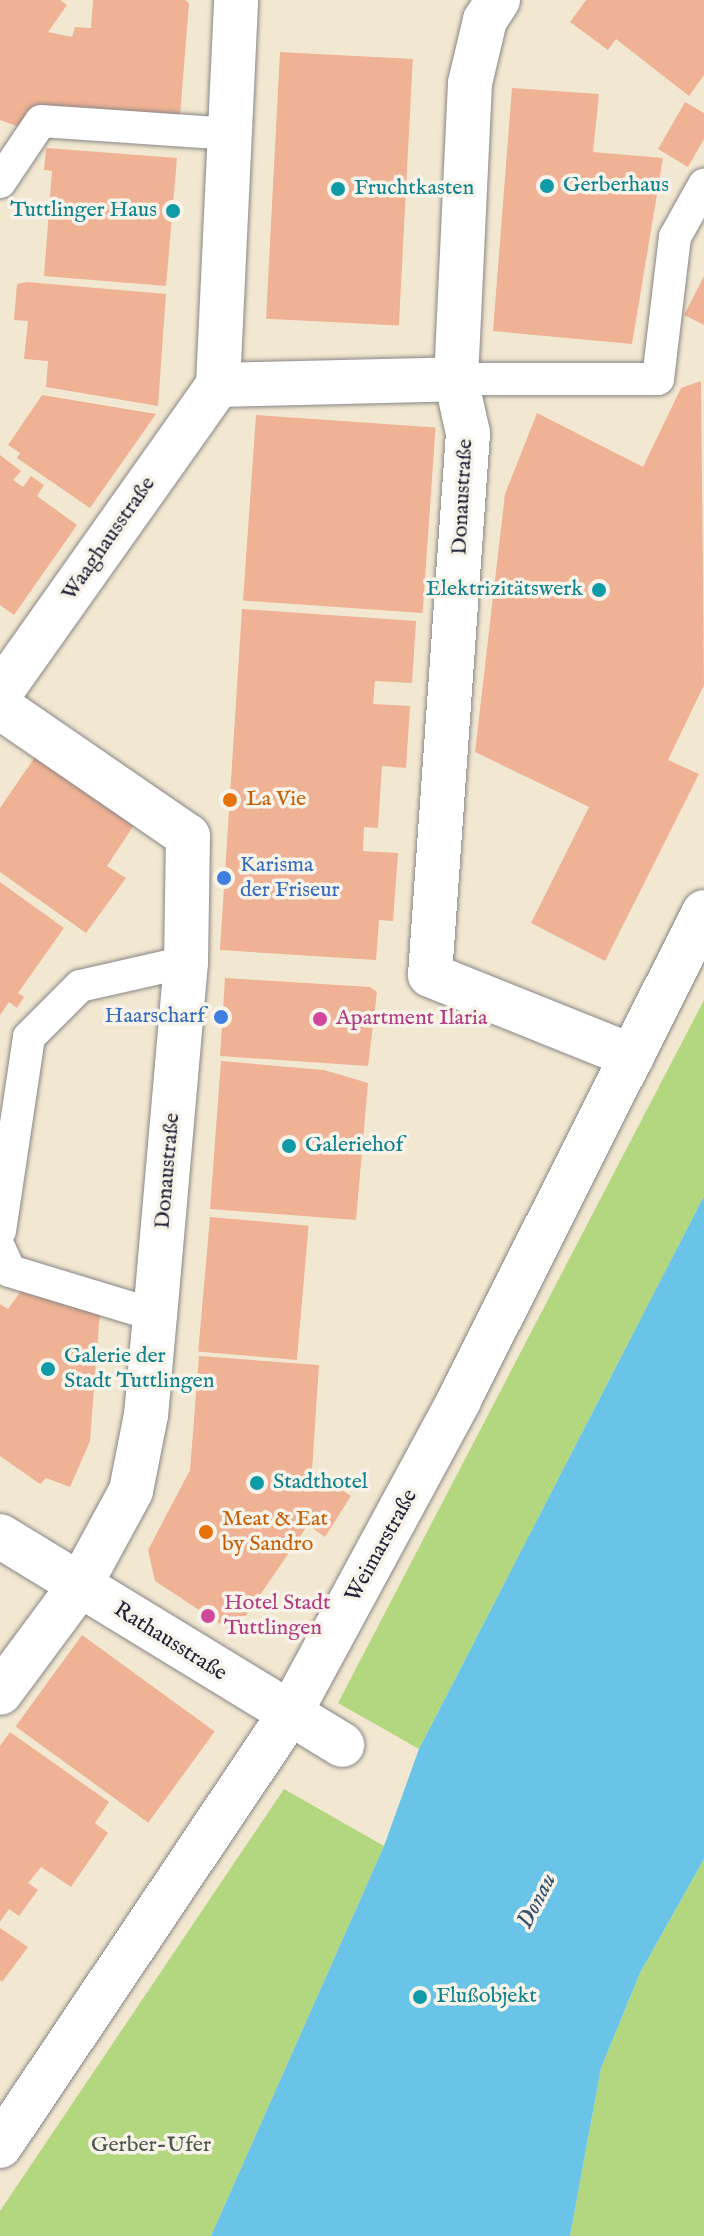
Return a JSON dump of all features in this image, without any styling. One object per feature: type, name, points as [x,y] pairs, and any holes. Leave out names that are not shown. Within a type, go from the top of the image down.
[{"type":"street","points":[[236,0],[218,385],[456,379]]},
{"type":"street","name":"Donaustraße","points":[[498,0],[485,20],[470,83],[456,379],[468,433],[430,975],[632,1056]]},
{"type":"street","name":"Waaghausstraße","points":[[0,693],[218,385]]},
{"type":"street","name":"Donaustraße","points":[[0,707],[188,836],[186,962],[146,1415],[131,1491],[80,1585],[0,1693]]},
{"type":"street","name":"Weimarstraße","points":[[0,2146],[289,1715],[445,1427],[704,912]]},
{"type":"street","name":"Rathausstraße","points":[[0,1536],[342,1745]]},
{"type":"lane","points":[[0,182],[41,121],[232,134]]},
{"type":"lane","points":[[456,379],[658,379],[675,237],[704,185]]},
{"type":"lane","points":[[0,1231],[29,1037],[80,986],[186,962]]},
{"type":"lane","points":[[0,1249],[10,1271],[155,1315]]},
{"type":"green space","points":[[704,1000],[704,1196],[419,1749],[338,1703]]},
{"type":"green space","name":"Gerber-Ufer","points":[[284,1789],[384,1846],[211,2236],[0,2236],[0,2211]]},
{"type":"green space","points":[[704,1859],[704,2236],[570,2236],[601,2068],[640,1973]]},
{"type":"water","name":"Donau","points":[[704,1196],[704,1859],[640,1973],[601,2068],[570,2236],[211,2236],[384,1846],[419,1749]]},
{"type":"building","points":[[0,0],[60,0],[67,5],[48,32],[72,37],[75,27],[91,28],[93,0],[185,0],[189,3],[180,116],[85,107],[22,128],[0,120]]},
{"type":"building","points":[[586,0],[704,0],[704,75],[689,96],[616,39],[608,50],[570,22]]},
{"type":"building","name":"Fruchtkasten","points":[[280,52],[413,59],[399,326],[266,319]]},
{"type":"building","name":"Gerberhaus","points":[[512,88],[599,94],[593,152],[663,158],[632,344],[493,331]]},
{"type":"building","points":[[685,102],[704,113],[704,139],[688,167],[658,149]]},
{"type":"building","name":"Tuttlinger Haus","points":[[46,148],[177,158],[166,286],[44,276],[52,171],[44,170]]},
{"type":"building","points":[[704,276],[704,325],[684,315]]},
{"type":"building","points":[[27,282],[166,294],[158,406],[46,387],[48,361],[24,359],[28,321],[14,320],[17,284]]},
{"type":"building","name":"Elektrizitätswerk","points":[[701,381],[704,685],[668,760],[699,774],[605,961],[531,923],[589,807],[475,752],[505,494],[537,413],[643,467],[681,388]]},
{"type":"building","points":[[42,395],[156,414],[90,508],[17,458],[20,453],[8,445]]},
{"type":"building","points":[[256,415],[436,428],[423,613],[243,601]]},
{"type":"building","points":[[0,455],[21,471],[13,480],[23,487],[31,476],[44,485],[37,496],[77,525],[14,615],[0,605]]},
{"type":"building","points":[[242,609],[416,621],[412,683],[375,681],[373,704],[410,706],[406,768],[382,766],[378,828],[364,827],[363,851],[398,853],[393,921],[379,920],[376,960],[220,950]]},
{"type":"building","points":[[37,754],[136,822],[107,866],[126,878],[86,933],[0,872],[0,808]]},
{"type":"building","points":[[0,882],[64,928],[18,993],[24,997],[17,1008],[9,1002],[0,1015]]},
{"type":"building","points":[[225,978],[370,987],[377,992],[368,1066],[220,1056]]},
{"type":"building","name":"Galeriehof","points":[[221,1061],[324,1070],[368,1083],[356,1220],[210,1209]]},
{"type":"building","points":[[210,1217],[309,1226],[297,1360],[198,1351]]},
{"type":"building","name":"Galerie der Stadt Tuttlingen","points":[[21,1291],[100,1311],[90,1441],[70,1487],[46,1478],[40,1484],[0,1456],[0,1304],[8,1309]]},
{"type":"building","name":"Stadthotel","points":[[199,1356],[319,1365],[312,1470],[351,1496],[325,1537],[308,1525],[234,1633],[155,1581],[148,1550],[190,1470]]},
{"type":"building","points":[[82,1635],[215,1731],[148,1823],[16,1726]]},
{"type":"building","points":[[10,1732],[109,1802],[95,1823],[108,1833],[71,1887],[41,1867],[28,1883],[38,1890],[19,1916],[9,1909],[0,1922],[0,1746]]},
{"type":"building","points":[[0,1928],[28,1947],[2,1982],[0,1980]]},
{"type":"place","name":"Gerberhaus","points":[[547,186]]},
{"type":"place","name":"Fruchtkasten","points":[[338,189]]},
{"type":"place","name":"Tuttlinger Haus","points":[[173,211]]},
{"type":"place","name":"Elektrizitätswerk","points":[[599,590]]},
{"type":"place","name":"La Vie","points":[[230,800]]},
{"type":"place","name":"Karisma der Friseur","points":[[224,878]]},
{"type":"place","name":"Haarscharf","points":[[221,1017]]},
{"type":"place","name":"Apartment Ilaria","points":[[320,1019]]},
{"type":"place","name":"Galeriehof","points":[[289,1146]]},
{"type":"place","name":"Galerie der Stadt Tuttlingen","points":[[48,1369]]},
{"type":"place","name":"Stadthotel","points":[[257,1483]]},
{"type":"place","name":"Meat & Eat by Sandro","points":[[206,1532]]},
{"type":"place","name":"Hotel Stadt Tuttlingen","points":[[208,1616]]},
{"type":"place","name":"Flußobjekt","points":[[420,1997]]}]
